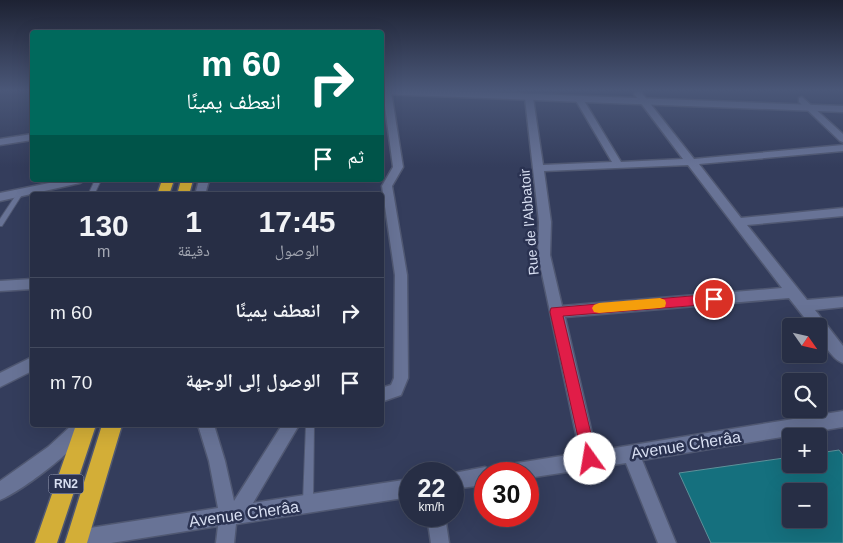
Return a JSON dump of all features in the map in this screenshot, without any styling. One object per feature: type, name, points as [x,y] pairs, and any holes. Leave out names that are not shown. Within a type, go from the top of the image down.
[{"type":"highway","name":"RN2","points":[[46,543],[84,427]]},
{"type":"highway","name":"RN2","points":[[77,541],[111,427]]},
{"type":"street","points":[[384,394],[396,390],[401,378],[401,275],[386,186],[398,167],[391,116]]},
{"type":"street","name":"Rue de l'Abbatoir","points":[[532,116],[545,222],[544,255],[590,459]]},
{"type":"street","points":[[590,116],[619,166]]},
{"type":"street","points":[[656,116],[843,356]]},
{"type":"street","points":[[819,116],[843,140]]},
{"type":"street","points":[[0,142],[30,137]]},
{"type":"street","points":[[539,168],[691,162],[843,148]]},
{"type":"street","points":[[0,196],[71,182]]},
{"type":"street","points":[[738,222],[843,212]]},
{"type":"street","points":[[0,286],[30,284]]},
{"type":"street","points":[[556,312],[793,292]]},
{"type":"street","points":[[804,306],[843,302]]},
{"type":"street","points":[[0,380],[30,365]]},
{"type":"street","name":"Avenue Cherâa","points":[[539,467],[843,419]]},
{"type":"street","points":[[0,491],[45,461],[83,427]]},
{"type":"street","points":[[207,427],[232,515]]},
{"type":"street","points":[[225,543],[232,515],[290,427]]},
{"type":"street","points":[[631,454],[667,543]]},
{"type":"street","name":"Avenue Cherâa","points":[[77,541],[399,490]]},
{"type":"street","points":[[438,527],[440,543]]},
{"type":"lane","points":[[0,224],[20,193]]},
{"type":"lane","points":[[308,505],[310,427]]},
{"type":"building","points":[[839,450],[843,455],[843,543],[711,543],[679,473],[782,458],[782,473],[827,473],[827,452]]},
{"type":"slow traffic","points":[[599,308],[660,303]]},
{"type":"route","points":[[590,459],[556,312],[714,299]]}]
